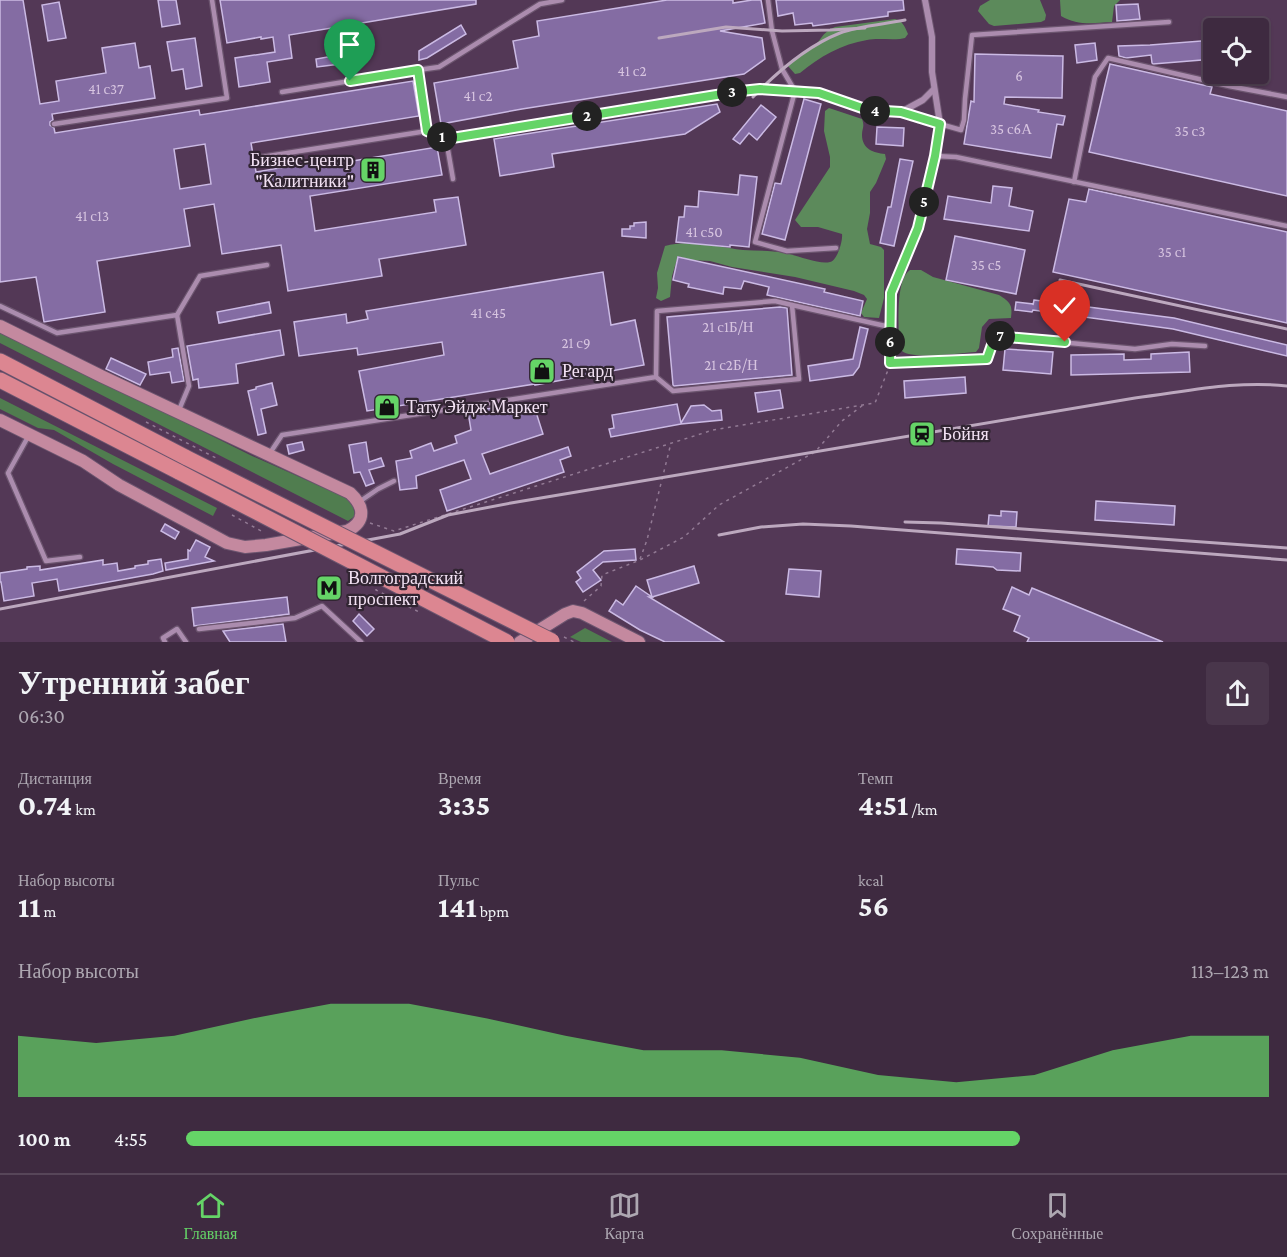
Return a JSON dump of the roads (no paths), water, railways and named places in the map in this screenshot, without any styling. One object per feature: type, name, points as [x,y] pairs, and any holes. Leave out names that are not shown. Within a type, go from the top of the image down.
[{"type":"main road","points":[[0,361],[187,458],[556,640]]},
{"type":"main road","points":[[0,380],[507,642]]},
{"type":"street","points":[[890,363],[891,293],[918,228],[940,124],[932,72],[932,37],[925,0]]},
{"type":"street","points":[[427,131],[446,139],[760,89],[819,93],[868,110],[901,112],[940,124]]},
{"type":"street","points":[[901,112],[923,100],[934,89]]},
{"type":"street","points":[[0,326],[178,413],[350,493],[359,502],[361,518],[358,524],[347,531],[266,545],[245,547],[227,543],[119,485],[83,461],[0,420]]},
{"type":"street","points":[[520,642],[565,614],[578,611],[639,642]]},
{"type":"lane","points":[[54,124],[227,98],[212,0]]},
{"type":"lane","points":[[282,92],[439,67],[540,4],[562,0]]},
{"type":"lane","points":[[768,0],[772,31],[782,69],[795,91],[755,242],[787,251],[836,248]]},
{"type":"lane","points":[[940,124],[961,130],[964,120],[972,35],[1169,22]]},
{"type":"lane","points":[[1074,182],[1095,77],[1108,58],[1287,97]]},
{"type":"lane","points":[[262,157],[427,131],[418,70]]},
{"type":"lane","points":[[446,139],[453,179]]},
{"type":"lane","points":[[935,156],[956,157],[1287,226]]},
{"type":"lane","points":[[178,413],[189,386],[177,315],[200,276],[267,265]]},
{"type":"lane","points":[[656,377],[657,311],[775,301],[890,327]]},
{"type":"lane","points":[[269,456],[282,435],[656,377],[673,391],[799,379],[792,305]]},
{"type":"lane","points":[[0,306],[57,333],[177,315]]},
{"type":"lane","points":[[890,363],[987,359],[995,336],[1135,348],[1172,344],[1205,346]]},
{"type":"lane","points":[[8,473],[29,435]]},
{"type":"lane","points":[[0,469],[8,473],[46,561],[80,557]]},
{"type":"lane","points":[[359,502],[394,481]]},
{"type":"lane","points":[[199,629],[295,618],[322,606],[361,642]]},
{"type":"lane","points":[[165,642],[163,638],[177,629],[186,642]]},
{"type":"railway","points":[[753,97],[794,60],[828,38],[855,29],[905,20]]},
{"type":"railway","points":[[659,38],[726,27],[782,31],[865,28]]},
{"type":"railway","points":[[1060,280],[1287,329]]},
{"type":"railway","points":[[0,609],[400,534],[448,515],[511,503],[1135,398],[1249,384],[1287,386]]},
{"type":"railway","points":[[905,522],[1287,548]]},
{"type":"railway","points":[[719,535],[761,527],[803,524],[851,526],[1287,560]]},
{"type":"place","name":"Бизнес-центр \"Калитники\"","points":[[373,170]]},
{"type":"place","name":"Регард","points":[[542,371]]},
{"type":"place","name":"Тату Эйдж Маркет","points":[[387,407]]},
{"type":"place","name":"Бойня","points":[[922,434]]},
{"type":"place","name":"Волгоградский проспект","points":[[329,588]]}]
